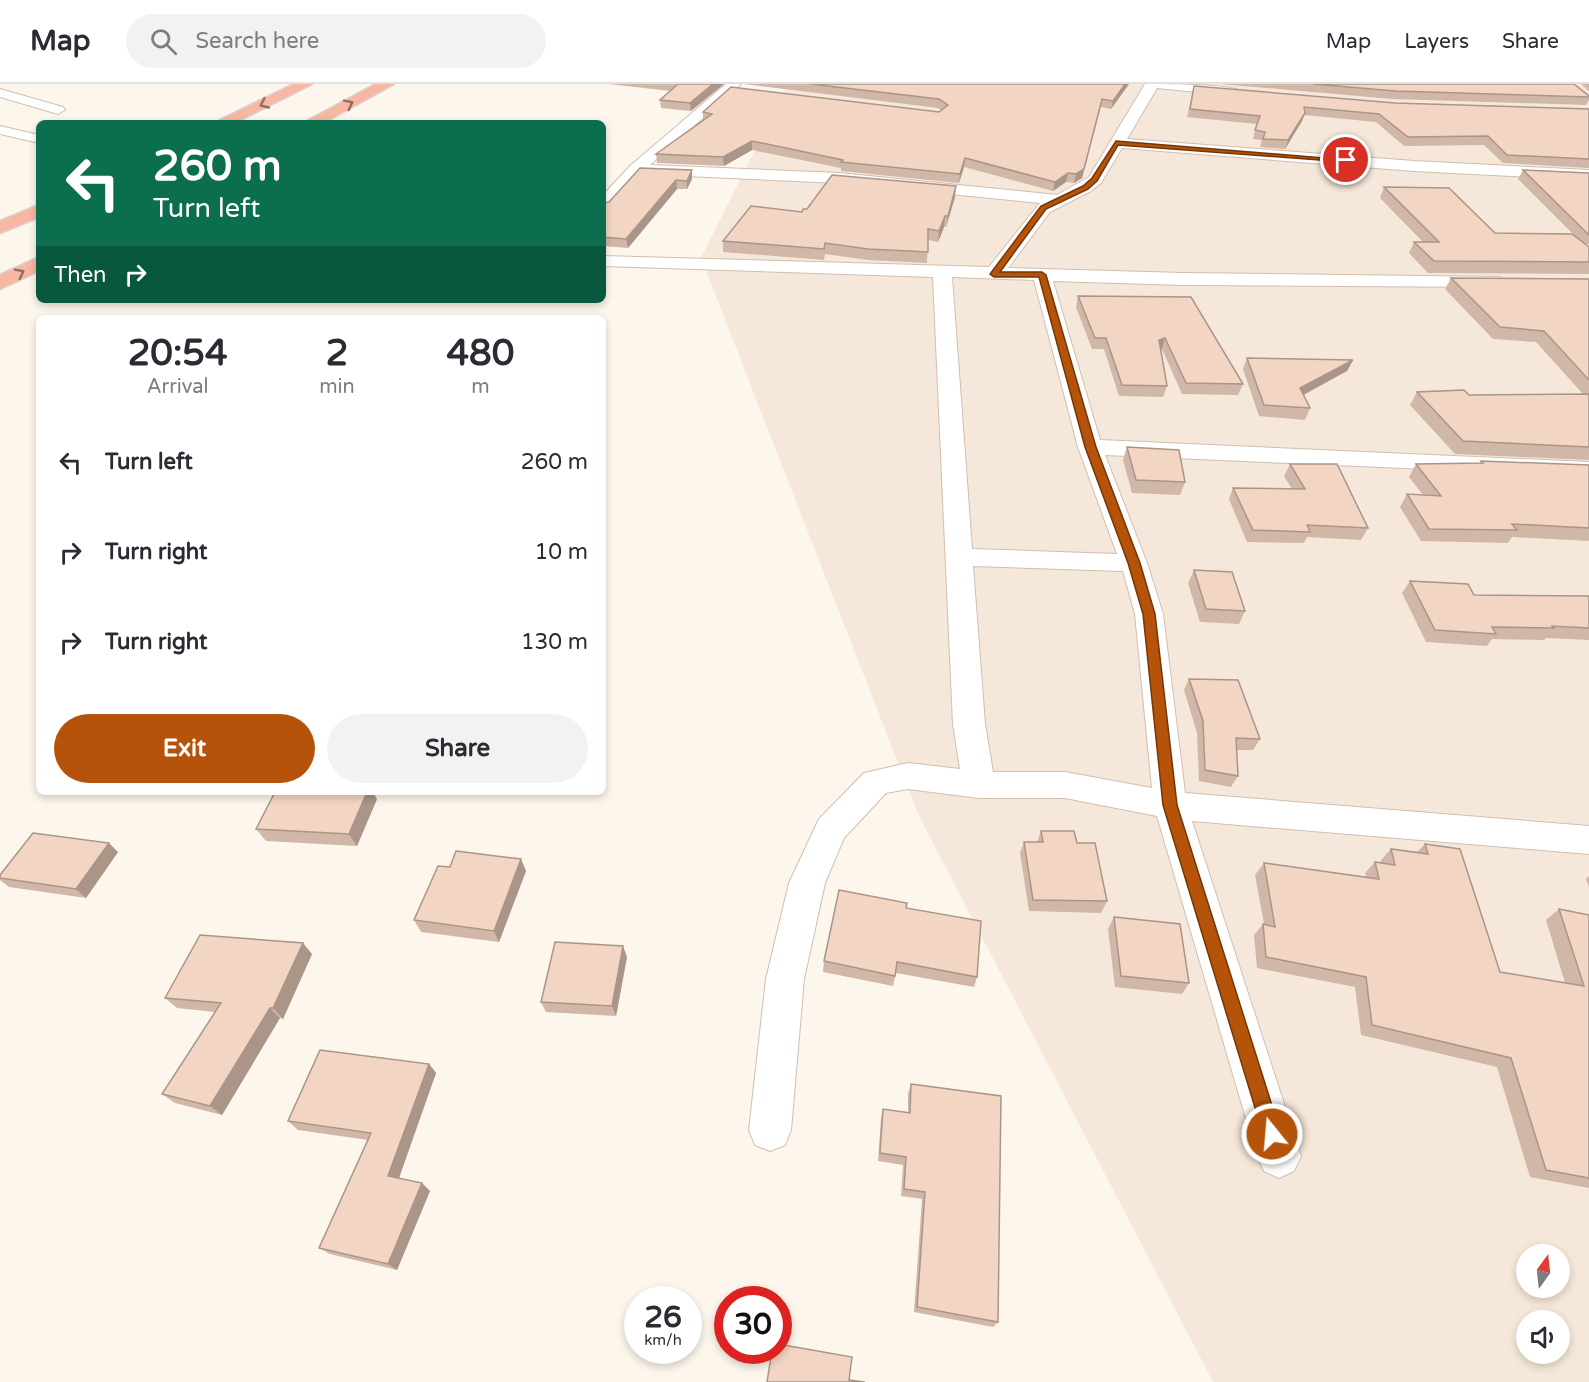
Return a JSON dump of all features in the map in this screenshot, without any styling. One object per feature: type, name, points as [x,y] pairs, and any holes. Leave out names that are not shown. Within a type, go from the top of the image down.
[{"type":"highway","points":[[228,120],[305,84]]},
{"type":"highway","points":[[317,120],[387,84]]},
{"type":"highway","points":[[0,228],[36,211]]},
{"type":"highway","points":[[0,283],[36,265]]},
{"type":"street","points":[[994,274],[1044,208],[1056,200],[1085,188],[1095,180],[1152,84]]},
{"type":"street","points":[[1158,84],[1250,93]]},
{"type":"street","points":[[606,202],[636,169],[735,88]]},
{"type":"street","points":[[0,93],[58,110]]},
{"type":"street","points":[[0,130],[36,138]]},
{"type":"street","points":[[1116,143],[1414,166],[1589,175]]},
{"type":"street","points":[[636,169],[839,178],[1056,200]]},
{"type":"street","points":[[606,261],[1183,279],[1517,281]]},
{"type":"street","points":[[942,273],[961,557],[969,724],[979,785]]},
{"type":"street","points":[[1042,275],[1090,447],[1134,563],[1149,614],[1170,805],[1279,1156]]},
{"type":"street","points":[[1090,447],[1589,469]]},
{"type":"street","points":[[961,557],[1134,563]]},
{"type":"street","points":[[770,1130],[785,979],[807,883],[831,829],[876,782],[908,776],[979,785],[1065,785],[1170,805],[1589,840]]},
{"type":"shaded area","points":[[788,84],[1589,84],[1589,1382],[1213,1382],[918,814],[701,258]]},
{"type":"building","points":[[678,84],[713,84],[690,103],[660,100]]},
{"type":"building","points":[[811,84],[1125,84],[1113,101],[1102,99],[1084,169],[1076,174],[1068,173],[1055,182],[965,158],[960,174],[841,162],[843,160],[752,141],[723,157],[656,154],[712,114],[703,112],[731,87],[939,112],[948,105],[939,99]]},
{"type":"building","points":[[1314,84],[1574,84],[1589,97],[1395,91]]},
{"type":"building","points":[[1194,86],[1395,103],[1589,109],[1589,159],[1507,155],[1488,136],[1408,137],[1379,114],[1304,107],[1305,113],[1288,140],[1263,139],[1265,132],[1255,130],[1260,116],[1190,109]]},
{"type":"building","points":[[640,168],[692,170],[687,181],[676,180],[626,239],[606,237],[606,202]]},
{"type":"building","points":[[1523,170],[1589,173],[1589,235]]},
{"type":"building","points":[[832,175],[956,186],[948,216],[945,216],[939,231],[928,229],[928,252],[868,249],[825,243],[824,249],[723,241],[751,206],[802,212],[803,209],[807,209]]},
{"type":"building","points":[[1384,187],[1449,188],[1495,233],[1572,234],[1589,247],[1589,262],[1434,261],[1414,242],[1439,242]]},
{"type":"building","points":[[1451,278],[1589,279],[1589,380],[1544,331],[1500,327]]},
{"type":"building","points":[[1078,296],[1191,297],[1243,384],[1186,383],[1165,338],[1159,340],[1167,386],[1122,385],[1106,338],[1095,338]]},
{"type":"building","points":[[1247,358],[1353,360],[1300,388],[1310,408],[1264,405]]},
{"type":"building","points":[[1464,390],[1469,395],[1589,394],[1589,447],[1463,441],[1417,392]]},
{"type":"building","points":[[1127,447],[1179,450],[1185,482],[1136,480]]},
{"type":"building","points":[[1481,461],[1589,465],[1589,528],[1512,524],[1517,530],[1429,529],[1407,494],[1441,496],[1416,464],[1483,463]]},
{"type":"building","points":[[1290,464],[1337,464],[1368,528],[1307,525],[1310,532],[1253,530],[1233,488],[1305,489]]},
{"type":"building","points":[[1194,570],[1232,572],[1245,611],[1206,609]]},
{"type":"building","points":[[1410,581],[1468,584],[1474,595],[1589,596],[1589,628],[1492,627],[1496,634],[1435,630]]},
{"type":"building","points":[[1189,679],[1238,680],[1260,739],[1236,738],[1238,776],[1205,770],[1203,721]]},
{"type":"building","points":[[273,795],[366,795],[349,834],[256,829]]},
{"type":"building","points":[[1041,831],[1074,831],[1077,843],[1095,843],[1107,901],[1033,900],[1024,842],[1043,842]]},
{"type":"building","points":[[33,833],[109,843],[76,889],[0,878]]},
{"type":"building","points":[[1425,844],[1460,849],[1500,972],[1584,986],[1559,909],[1589,915],[1589,1178],[1546,1170],[1511,1058],[1372,1025],[1366,977],[1266,957],[1263,924],[1275,927],[1264,863],[1379,879],[1375,862],[1395,865],[1391,849],[1428,854]]},
{"type":"building","points":[[456,851],[521,859],[494,931],[414,920],[438,866],[450,867]]},
{"type":"building","points":[[839,890],[907,903],[906,908],[981,921],[977,977],[897,962],[895,976],[824,961]]},
{"type":"building","points":[[1114,917],[1180,924],[1189,983],[1121,976]]},
{"type":"building","points":[[200,935],[303,943],[273,1008],[270,1008],[210,1106],[162,1094],[221,1003],[165,998]]},
{"type":"building","points":[[555,942],[623,946],[612,1006],[541,1002]]},
{"type":"building","points":[[320,1050],[429,1064],[388,1176],[422,1183],[388,1264],[319,1248],[371,1133],[288,1121]]},
{"type":"building","points":[[911,1084],[1001,1096],[998,1322],[917,1307],[925,1192],[904,1189],[906,1157],[880,1153],[883,1109],[910,1113]]},
{"type":"building","points":[[792,1346],[852,1357],[849,1380],[865,1382],[767,1382],[770,1364],[792,1364]]},
{"type":"route","points":[[1272,1134],[1170,805],[1149,614],[1134,563],[1090,447],[1042,275],[994,274],[1044,208],[1056,200],[1085,188],[1095,180],[1116,143],[1346,160]]}]
